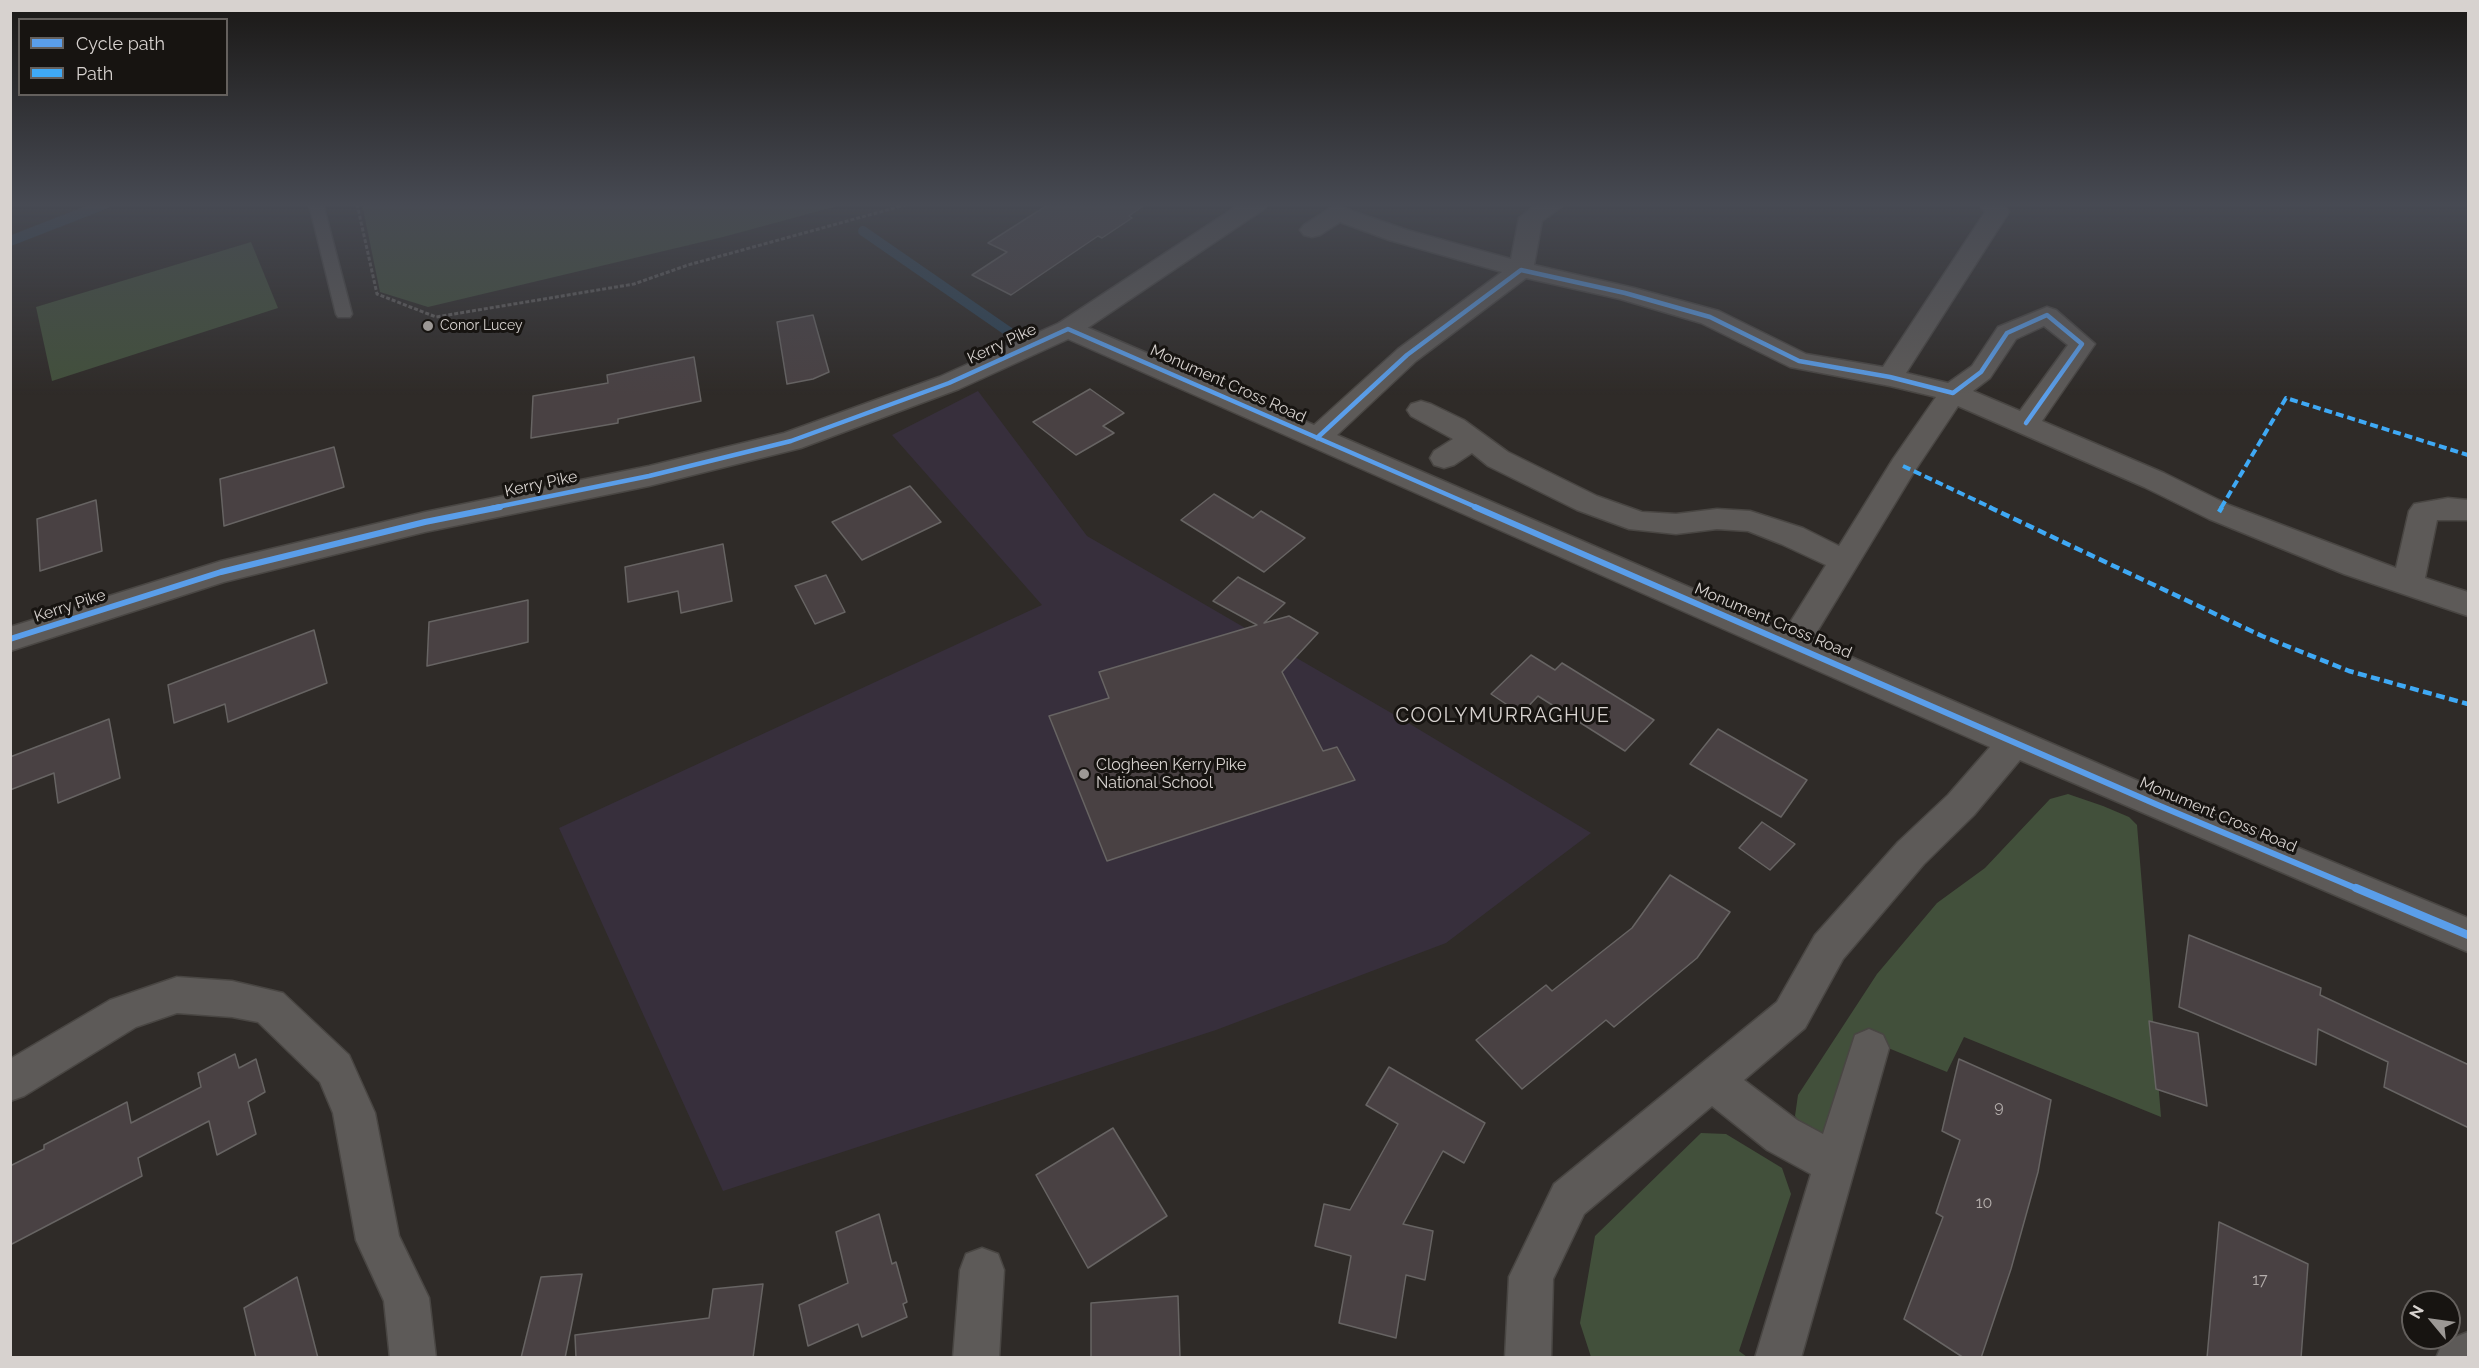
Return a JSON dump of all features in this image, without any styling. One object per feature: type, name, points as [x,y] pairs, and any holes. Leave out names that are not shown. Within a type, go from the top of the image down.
[{"type":"street","name":"Kerry Pike","points":[[10,639],[221,572],[425,522],[649,476],[791,441],[950,383],[1068,328],[1159,268]]},
{"type":"street","points":[[1513,268],[1625,293],[1710,317],[1799,361],[1890,376],[1953,393],[2154,480],[2218,512],[2469,604]]},
{"type":"street","points":[[1890,376],[1961,268]]},
{"type":"street","points":[[1317,438],[1407,355],[1521,270]]},
{"type":"street","points":[[1793,645],[1903,465],[1953,393],[1981,372],[2007,333],[2047,315],[2082,344],[2026,423]]},
{"type":"street","name":"Monument Cross Road","points":[[1068,328],[2015,742],[2469,935]]},
{"type":"street","points":[[1421,410],[1454,426],[1497,459],[1540,482],[1587,503],[1640,522],[1676,524],[1717,519],[1750,521],[1792,536],[1844,561]]},
{"type":"street","points":[[1444,458],[1472,440]]},
{"type":"street","points":[[2408,583],[2424,511],[2448,508],[2469,510]]},
{"type":"street","points":[[1528,1358],[1531,1277],[1569,1199],[1714,1082],[1791,1016],[1829,947],[1911,853],[1961,805],[2015,742]]},
{"type":"street","points":[[10,1082],[124,1013],[177,995],[232,999],[269,1006],[335,1069],[354,1113],[378,1240],[406,1298],[413,1358]]},
{"type":"street","points":[[1778,1358],[1869,1048]]},
{"type":"street","points":[[1714,1082],[1782,1135],[1835,1164]]},
{"type":"street","points":[[976,1358],[982,1270]]},
{"type":"street","points":[[2459,1358],[2469,1355]]},
{"type":"lane","points":[[332,268],[344,314]]},
{"type":"path","points":[[371,268],[377,294],[436,317],[634,284],[680,268]]},
{"type":"shaded area","name":"Clogheen Kerry Pike National School","points":[[978,391],[1087,536],[1405,721],[1591,833],[1446,943],[1216,1030],[723,1191],[559,828],[1042,605],[892,435]]},
{"type":"green space","points":[[166,268],[262,268],[278,308],[52,381],[36,307]]},
{"type":"green space","points":[[375,268],[593,268],[428,307],[380,292]]},
{"type":"green space","points":[[2068,794],[2129,817],[2137,825],[2161,1117],[1964,1037],[1947,1072],[1871,1041],[1832,1133],[1819,1138],[1809,1135],[1795,1116],[1798,1095],[1877,974],[1937,903],[1985,868],[2050,799]]},
{"type":"green space","points":[[1701,1133],[1726,1134],[1782,1168],[1791,1194],[1739,1351],[1747,1357],[1591,1357],[1580,1323],[1595,1236]]},
{"type":"building","points":[[983,268],[1051,268],[1011,295],[972,275]]},
{"type":"building","points":[[813,315],[829,372],[813,379],[787,384],[777,322]]},
{"type":"building","points":[[694,357],[701,401],[618,419],[618,423],[531,438],[533,396],[608,383],[607,375]]},
{"type":"building","points":[[1090,389],[1124,413],[1103,426],[1114,433],[1076,455],[1033,422]]},
{"type":"building","points":[[334,447],[344,487],[224,526],[220,479]]},
{"type":"building","points":[[910,486],[941,522],[862,560],[832,522]]},
{"type":"building","points":[[1214,494],[1253,518],[1261,511],[1305,538],[1264,572],[1181,520]]},
{"type":"building","points":[[96,500],[102,551],[40,571],[37,519]]},
{"type":"building","points":[[723,544],[732,601],[681,613],[678,591],[628,602],[625,567]]},
{"type":"building","points":[[826,575],[845,612],[815,624],[795,586]]},
{"type":"building","points":[[1238,577],[1285,603],[1264,623],[1289,616],[1318,633],[1282,672],[1323,751],[1337,747],[1355,780],[1107,861],[1049,716],[1109,698],[1099,672],[1257,625],[1213,601]]},
{"type":"building","points":[[528,600],[528,642],[427,666],[429,622]]},
{"type":"building","points":[[314,630],[327,683],[228,722],[225,704],[174,723],[168,685]]},
{"type":"building","points":[[1531,655],[1555,670],[1562,663],[1654,720],[1625,751],[1538,696],[1521,714],[1491,694]]},
{"type":"building","points":[[109,719],[120,778],[58,803],[54,773],[10,790],[10,757]]},
{"type":"building","points":[[1718,729],[1807,780],[1781,817],[1690,764]]},
{"type":"building","points":[[1762,822],[1795,844],[1770,870],[1739,848]]},
{"type":"building","points":[[1670,875],[1730,912],[1697,958],[1614,1027],[1606,1020],[1522,1089],[1476,1040],[1546,985],[1552,991],[1632,928]]},
{"type":"building","points":[[2189,935],[2321,988],[2320,995],[2469,1065],[2469,1128],[2384,1087],[2388,1062],[2318,1029],[2316,1065],[2179,1007]]},
{"type":"building","points":[[2149,1021],[2198,1033],[2207,1106],[2156,1089]]},
{"type":"building","points":[[235,1054],[239,1068],[256,1059],[265,1092],[248,1102],[256,1134],[217,1155],[209,1121],[138,1158],[142,1176],[10,1245],[10,1166],[44,1149],[44,1145],[127,1102],[131,1123],[201,1087],[198,1073]]},
{"type":"building","points":[[1959,1059],[2051,1100],[2038,1172],[2011,1269],[1981,1358],[1964,1358],[1904,1319],[1943,1217],[1936,1213],[1960,1140],[1942,1131]]},
{"type":"building","points":[[1389,1067],[1485,1123],[1464,1163],[1443,1151],[1403,1224],[1433,1231],[1425,1280],[1406,1275],[1396,1338],[1339,1323],[1351,1256],[1315,1246],[1324,1204],[1350,1210],[1398,1124],[1366,1105]]},
{"type":"building","points":[[1113,1128],[1167,1216],[1088,1268],[1036,1175]]},
{"type":"building","points":[[879,1214],[892,1264],[896,1262],[907,1302],[903,1304],[907,1317],[862,1337],[858,1324],[808,1346],[799,1305],[848,1283],[836,1232]]},
{"type":"building","points":[[2219,1222],[2308,1264],[2301,1358],[2207,1358]]},
{"type":"building","points":[[582,1274],[565,1358],[521,1358],[541,1277]]},
{"type":"building","points":[[297,1277],[318,1358],[256,1358],[244,1308]]},
{"type":"building","points":[[763,1284],[753,1358],[576,1358],[575,1335],[709,1318],[713,1289]]},
{"type":"building","points":[[1178,1296],[1180,1358],[1091,1358],[1091,1303]]},
{"type":"waterway","points":[[916,268],[1012,334]]},
{"type":"marked path","points":[[2219,512],[2286,398],[2468,455]]},
{"type":"marked path","points":[[1903,466],[2262,636],[2349,671],[2468,704]]},
{"type":"cycle path","points":[[1317,438],[1407,355],[1521,270],[1625,293],[1710,317],[1799,361],[1890,377],[1953,393],[1981,372],[2007,333],[2047,315],[2082,344],[2026,423]]},
{"type":"cycle path","points":[[10,639],[221,572],[425,522],[649,476],[791,441],[949,383],[1068,329],[2160,806],[2468,935]]},
{"type":"place","name":"Conor Lucey","points":[[428,326]]},
{"type":"place","name":"Clogheen Kerry Pike National School","points":[[1084,774]]},
{"type":"district","name":"COOLYMURRAGHUE","points":[[1503,716]]}]
